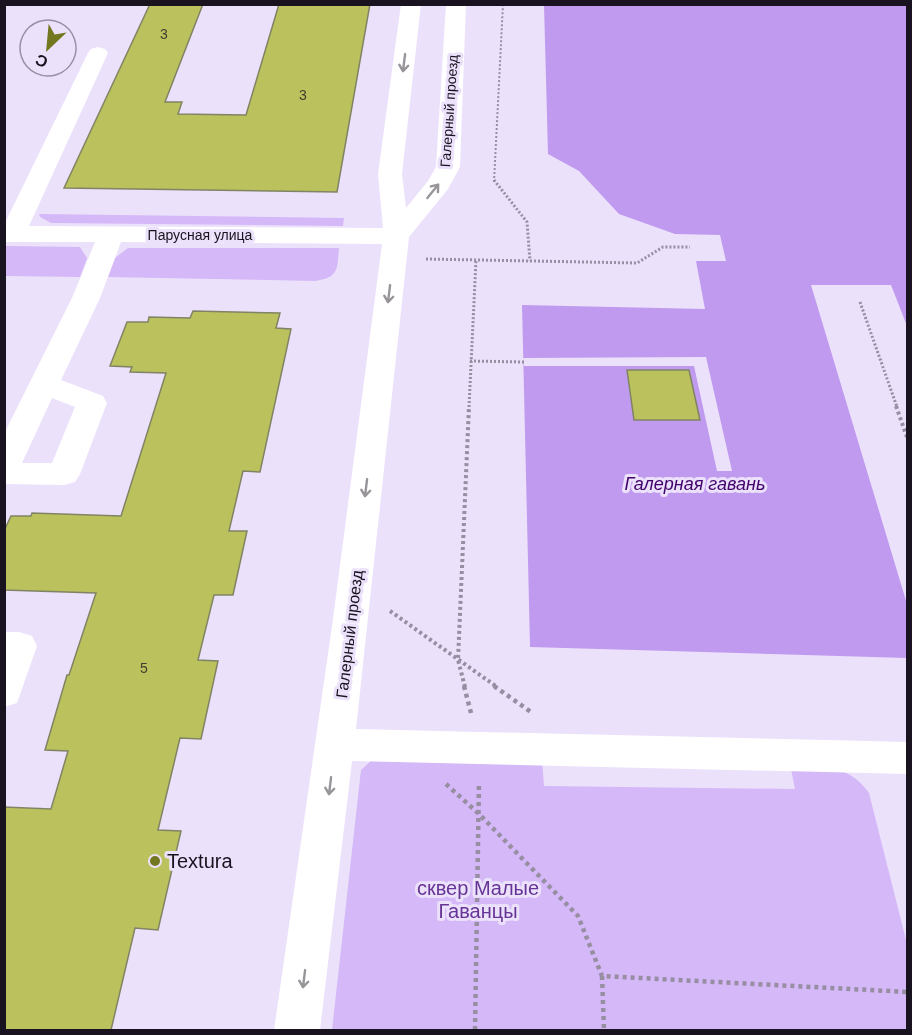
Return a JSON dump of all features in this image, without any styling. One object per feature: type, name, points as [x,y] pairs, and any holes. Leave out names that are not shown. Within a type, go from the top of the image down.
[{"type":"street","name":"Галерный проезд","points":[[297,1030],[335,745],[396,236],[390,174],[411,4]]},
{"type":"street","name":"Галерный проезд","points":[[396,236],[439,184],[448,167],[456,4]]},
{"type":"street","points":[[9,234],[88,95],[98,54]]},
{"type":"street","name":"Парусная улица","points":[[9,234],[396,236]]},
{"type":"street","points":[[4,467],[86,298],[111,235]]},
{"type":"street","points":[[4,473],[64,474],[92,403],[43,384]]},
{"type":"street","points":[[4,646],[19,646],[4,692]]},
{"type":"street","points":[[335,745],[908,758]]},
{"type":"path","points":[[503,4],[494,182],[527,222],[530,261]]},
{"type":"path","points":[[396,236],[423,244],[422,259],[637,263],[663,247],[690,247]]},
{"type":"path","points":[[475,1030],[479,748],[458,660],[476,260]]},
{"type":"path","points":[[860,302],[908,440]]},
{"type":"path","points":[[470,361],[524,362]]},
{"type":"path","points":[[389,622],[391,599]]},
{"type":"path","points":[[390,611],[540,719]]},
{"type":"path","points":[[403,746],[479,814],[578,916],[602,976],[604,1030]]},
{"type":"path","points":[[602,976],[908,992]]},
{"type":"green space","points":[[39,214],[344,218],[343,226],[51,223]]},
{"type":"green space","points":[[5,246],[80,247],[87,258],[80,277],[5,276]]},
{"type":"green space","points":[[128,248],[339,248],[337,267],[333,275],[315,281],[108,277],[115,258]]},
{"type":"green space","name":"сквер Малые Гаванцы","points":[[372,760],[542,760],[544,786],[795,789],[790,764],[824,767],[852,776],[869,793],[907,944],[907,1030],[332,1030],[361,770]]},
{"type":"water","name":"Галерная гавань","points":[[544,5],[907,5],[907,326],[891,285],[811,285],[907,604],[907,658],[530,647],[522,305],[705,309],[696,261],[726,261],[720,235],[675,234],[619,214],[579,171],[548,154]]},
{"type":"pier","points":[[706,357],[732,471],[717,471],[694,366],[524,366],[523,358]]},
{"type":"building","points":[[150,4],[203,4],[165,102],[182,102],[178,114],[246,115],[279,4],[370,4],[337,192],[64,188]]},
{"type":"building","points":[[193,311],[280,313],[276,328],[291,329],[260,472],[243,471],[229,531],[247,531],[233,595],[214,595],[198,660],[218,661],[201,739],[180,738],[158,830],[181,831],[158,930],[135,928],[111,1030],[4,1030],[4,807],[51,809],[68,751],[45,750],[67,675],[69,675],[96,593],[4,590],[4,531],[11,516],[31,516],[32,513],[121,516],[166,373],[130,372],[132,367],[110,366],[127,322],[148,322],[149,317],[190,318]]},
{"type":"building","points":[[627,370],[689,370],[700,420],[634,420]]},
{"type":"place","name":"Textura","points":[[155,861]]}]
